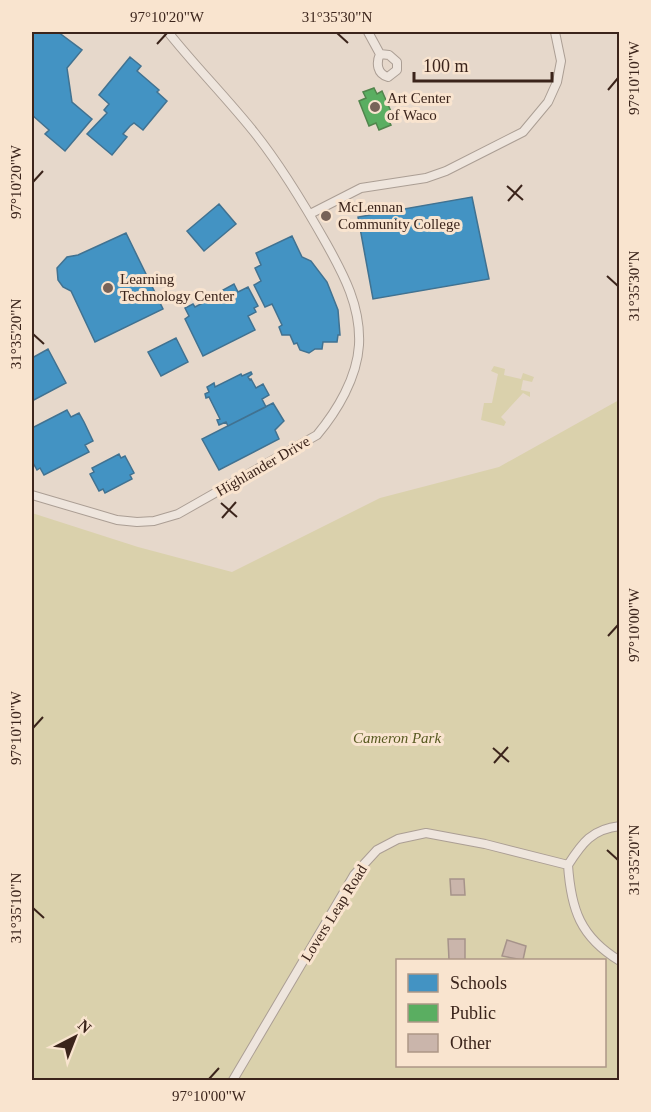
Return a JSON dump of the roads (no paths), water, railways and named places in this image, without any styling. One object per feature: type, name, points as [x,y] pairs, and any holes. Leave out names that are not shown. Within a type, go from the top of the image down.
[{"type":"street","name":"Highlander Drive","points":[[32,495],[117,520],[154,521],[178,514],[317,435],[342,398],[355,369],[359,346],[358,322],[352,292],[310,214],[254,132],[168,32]]},
{"type":"street","points":[[368,32],[380,54]]},
{"type":"street","points":[[310,214],[361,188],[426,178],[446,171],[523,132],[548,102],[557,82],[561,61],[555,32]]},
{"type":"street","points":[[618,827],[605,828],[595,833],[579,848],[568,865],[573,908],[583,929],[602,949],[620,961]]},
{"type":"street","name":"Lovers Leap Road","points":[[233,1080],[354,875],[377,850],[398,838],[426,833],[485,844],[568,865]]},
{"type":"place","name":"Art Center of Waco","points":[[375,107]]},
{"type":"place","name":"McLennan Community College","points":[[326,216]]},
{"type":"place","name":"Learning Technology Center","points":[[108,288]]},
{"type":"park label","name":"Cameron Park","points":[[397,738]]}]
